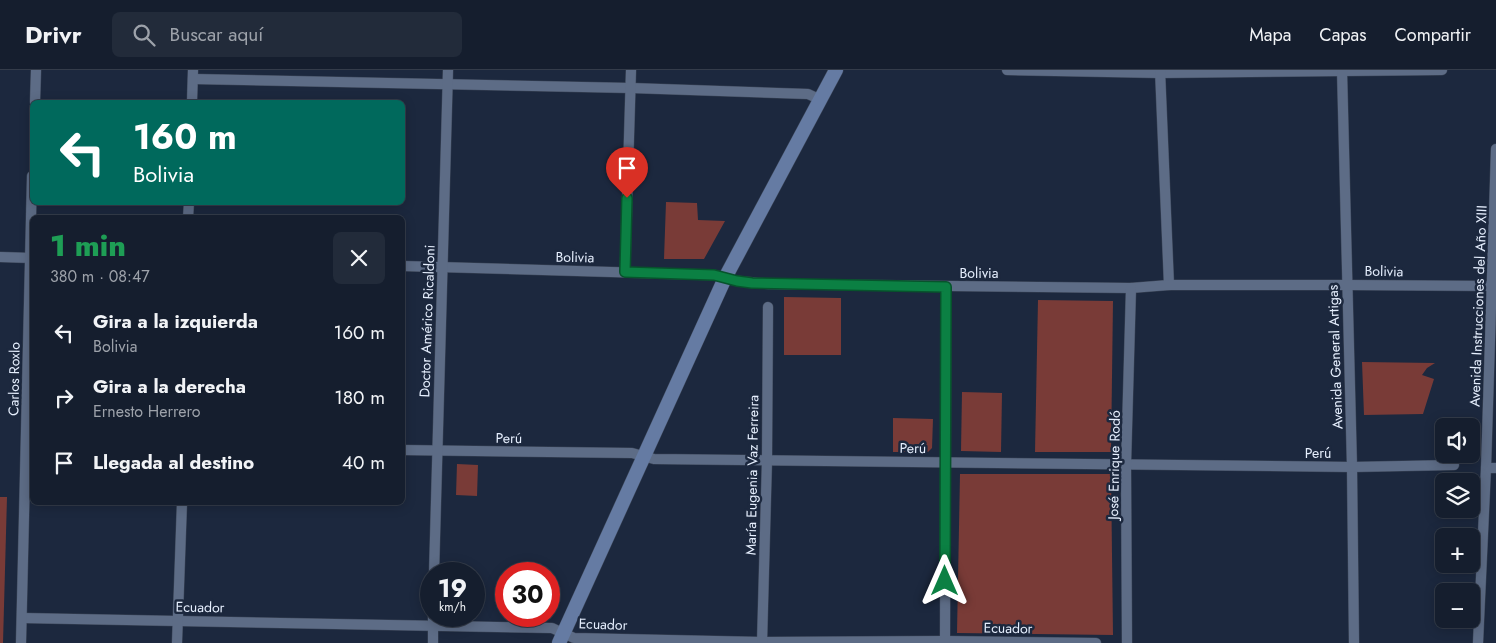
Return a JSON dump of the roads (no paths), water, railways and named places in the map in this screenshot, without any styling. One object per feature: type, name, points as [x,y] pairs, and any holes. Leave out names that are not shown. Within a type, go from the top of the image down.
[{"type":"street","points":[[35,100],[36,70]]},
{"type":"street","name":"Doctor Américo Ricaldoni","points":[[434,562],[448,70]]},
{"type":"street","points":[[625,272],[631,70]]},
{"type":"street","points":[[561,638],[725,278],[836,70]]},
{"type":"street","points":[[1007,70],[1160,72],[1442,70]]},
{"type":"street","name":"Avenida General Artigas","points":[[1342,71],[1352,467],[1354,643]]},
{"type":"street","points":[[1160,72],[1168,285]]},
{"type":"street","points":[[192,100],[193,75],[447,85],[631,88],[808,94],[819,99]]},
{"type":"street","name":"Avenida Instrucciones del Año XIII","points":[[1478,643],[1491,468],[1496,149]]},
{"type":"street","points":[[0,257],[30,258]]},
{"type":"street","name":"Bolivia","points":[[405,266],[714,275],[737,281],[769,284],[1131,288],[1168,285],[1494,286]]},
{"type":"street","points":[[945,642],[946,287]]},
{"type":"street","name":"José Enrique Rodó","points":[[1127,643],[1126,465],[1131,288]]},
{"type":"street","name":"María Eugenia Vaz Ferreira","points":[[762,642],[767,460],[768,307]]},
{"type":"street","name":"Carlos Roxlo","points":[[21,643],[29,439],[30,348]]},
{"type":"street","name":"Perú","points":[[405,450],[632,453],[654,459],[1352,467],[1454,465]]},
{"type":"street","points":[[177,643],[182,505]]},
{"type":"street","name":"Ecuador","points":[[22,618],[420,622]]},
{"type":"street","name":"Ecuador","points":[[485,625],[552,628],[561,638],[762,642],[1096,643]]},
{"type":"street","points":[[433,627],[433,643]]}]
